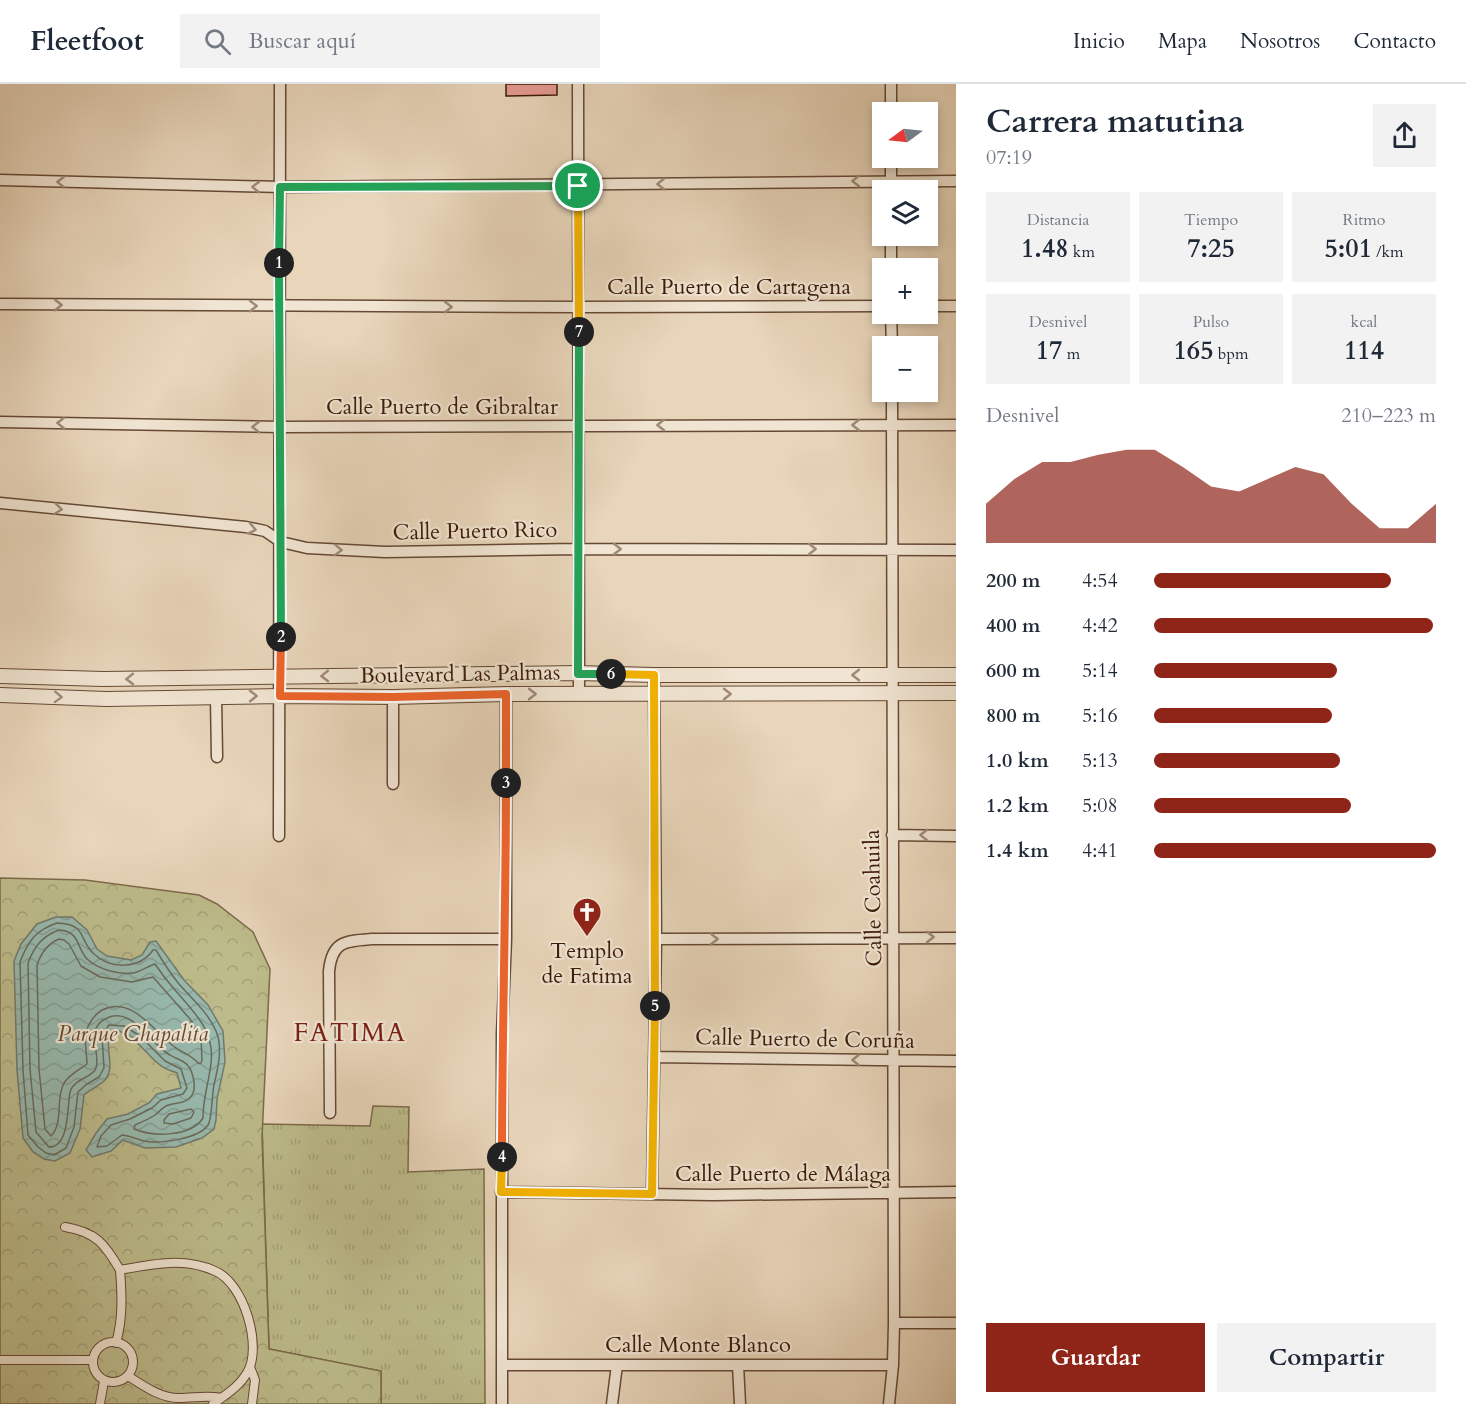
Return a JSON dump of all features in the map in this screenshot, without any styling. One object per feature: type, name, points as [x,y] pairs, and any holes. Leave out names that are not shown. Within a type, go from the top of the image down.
[{"type":"street","points":[[279,836],[280,84]]},
{"type":"street","points":[[578,84],[579,693]]},
{"type":"street","points":[[891,84],[891,102]]},
{"type":"street","points":[[0,180],[280,187],[872,186]]},
{"type":"street","points":[[938,182],[956,181]]},
{"type":"street","name":"Calle Puerto de Cartagena","points":[[0,304],[872,306]]},
{"type":"street","points":[[938,306],[956,306]]},
{"type":"street","name":"Calle Coahuila","points":[[889,1404],[894,1323],[892,402]]},
{"type":"street","name":"Calle Puerto de Gibraltar","points":[[0,422],[281,427],[956,425]]},
{"type":"street","name":"Calle Puerto Rico","points":[[0,503],[246,527],[265,531],[281,542],[307,548],[385,552],[578,549],[956,550]]},
{"type":"street","name":"Boulevard Las Palmas","points":[[0,676],[103,679],[578,674],[956,675]]},
{"type":"street","points":[[652,1194],[656,939],[654,675]]},
{"type":"street","name":"Boulevard Las Palmas","points":[[0,695],[106,699],[579,693],[956,693]]},
{"type":"street","points":[[502,1404],[501,1192],[502,1034],[506,939],[506,694]]},
{"type":"street","points":[[216,697],[217,757]]},
{"type":"street","points":[[393,697],[393,784]]},
{"type":"street","points":[[892,835],[956,836]]},
{"type":"street","points":[[656,939],[956,938]]},
{"type":"street","points":[[330,1113],[329,971],[334,951],[340,944],[351,940],[372,939],[506,939]]},
{"type":"street","name":"Calle Puerto de Coruña","points":[[654,1057],[956,1061]]},
{"type":"street","name":"Calle Puerto de Málaga","points":[[501,1192],[652,1194],[956,1192]]},
{"type":"street","points":[[65,1227],[80,1229],[92,1234],[107,1247],[120,1270],[122,1297],[120,1329],[116,1343]]},
{"type":"street","points":[[120,1270],[167,1262],[191,1263],[218,1272],[240,1295],[251,1327],[253,1359],[247,1374],[233,1390],[213,1404]]},
{"type":"street","points":[[894,1323],[956,1323]]},
{"type":"street","points":[[109,1342],[116,1343],[121,1344],[130,1352],[133,1365],[128,1376],[117,1382],[104,1381],[95,1372],[93,1360],[98,1348],[109,1342]]},
{"type":"street","points":[[0,1360],[93,1360]]},
{"type":"street","name":"Calle Monte Blanco","points":[[502,1365],[893,1365]]},
{"type":"street","points":[[612,1404],[617,1365]]},
{"type":"street","points":[[738,1365],[740,1404]]},
{"type":"street","points":[[250,1367],[255,1380],[252,1404]]},
{"type":"street","points":[[128,1376],[160,1395],[177,1398],[210,1395],[221,1398]]},
{"type":"street","points":[[100,1404],[104,1381]]},
{"type":"green space","name":"Parque Chapalita","points":[[0,878],[85,880],[199,895],[217,904],[253,932],[270,969],[262,1137],[269,1349],[381,1371],[381,1404],[0,1404]]},
{"type":"green space","points":[[373,1106],[409,1107],[408,1172],[484,1169],[485,1404],[381,1404],[381,1371],[269,1349],[262,1124],[370,1126]]},
{"type":"water","points":[[56,917],[72,917],[87,930],[97,949],[107,956],[131,960],[142,955],[150,942],[156,941],[184,980],[208,1005],[223,1031],[225,1062],[217,1099],[214,1129],[202,1138],[176,1147],[145,1148],[123,1140],[111,1151],[92,1157],[86,1150],[107,1119],[128,1114],[149,1103],[157,1094],[181,1088],[177,1073],[166,1069],[154,1060],[127,1035],[113,1030],[108,1043],[110,1069],[108,1075],[102,1083],[84,1095],[80,1129],[70,1153],[55,1161],[44,1159],[33,1152],[23,1138],[17,1070],[14,961],[21,944],[37,924]]},
{"type":"building","points":[[506,84],[557,84],[557,95],[506,96]]},
{"type":"place","name":"Templo de Fatima","points":[[587,938]]},
{"type":"district","name":"FATIMA","points":[[350,1032]]},
{"type":"route","points":[[578,186],[578,674],[654,675],[656,939],[652,1194],[501,1192],[502,1034],[506,939],[506,694],[393,697],[280,696],[280,187],[578,186]]}]
